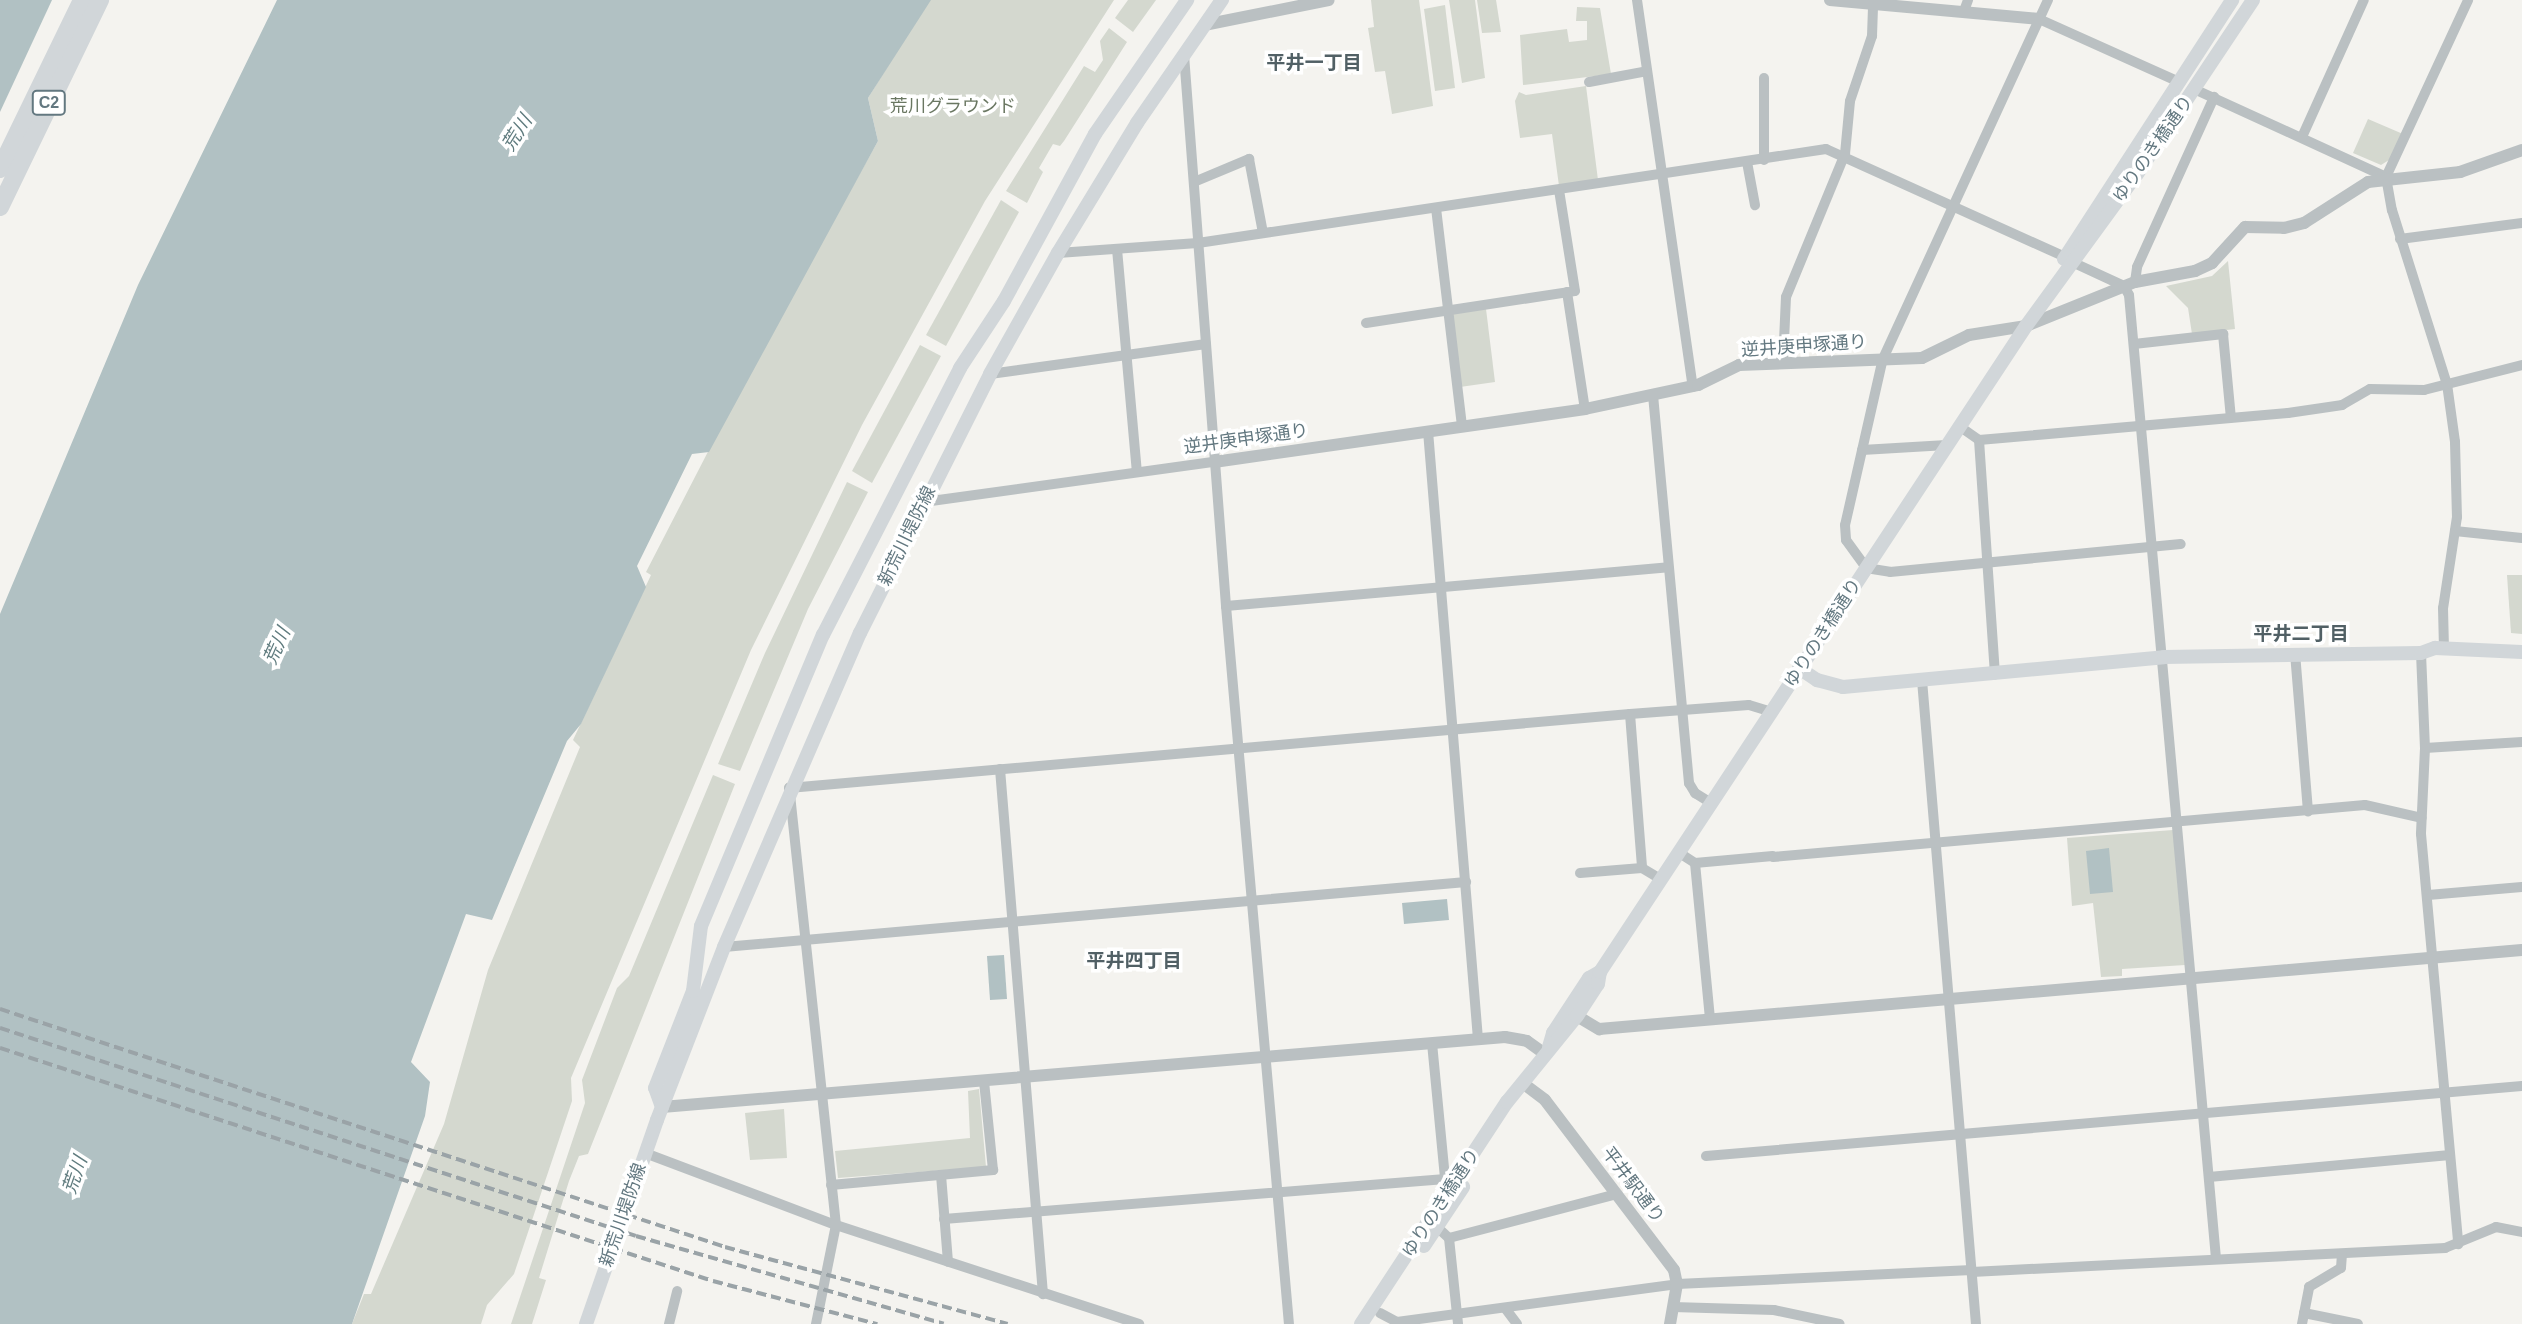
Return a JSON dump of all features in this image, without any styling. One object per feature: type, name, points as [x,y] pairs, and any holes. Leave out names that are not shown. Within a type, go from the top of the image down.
[{"type":"highway","name":"C2","points":[[0,169],[82,0]]},
{"type":"highway","name":"C2","points":[[0,207],[100,0]]},
{"type":"main road","name":"新荒川堤防線","points":[[662,1107],[655,1088],[693,991],[701,926],[823,635],[961,368],[1011,289],[1094,134],[1186,0]]},
{"type":"main road","name":"新荒川堤防線","points":[[586,1324],[662,1107],[789,788],[923,502],[990,374],[1058,253],[1184,54],[1222,0]]},
{"type":"main road","name":"ゆりのき橋通り","points":[[1600,972],[2047,294],[2177,81],[2232,0]]},
{"type":"main road","name":"ゆりのき橋通り","points":[[2068,260],[2194,89],[2253,0]]},
{"type":"main road","points":[[1799,668],[1835,686],[2164,657],[2421,653],[2444,648],[2522,652]]},
{"type":"main road","points":[[1547,1050],[1577,1016],[1598,984],[1600,972]]},
{"type":"main road","points":[[1547,1050],[1553,1032],[1589,978],[1600,972]]},
{"type":"main road","name":"ゆりのき橋通り","points":[[1361,1324],[1449,1181],[1547,1050]]},
{"type":"main road","name":"ゆりのき橋通り","points":[[1376,1318],[1514,1108],[1524,1084]]},
{"type":"street","points":[[1204,25],[1329,0]]},
{"type":"street","points":[[1637,0],[1693,387]]},
{"type":"street","points":[[1830,0],[1966,6],[2039,19],[2177,81]]},
{"type":"street","points":[[2048,0],[1884,358],[1845,525],[1846,540],[1866,568],[1890,572],[2181,544]]},
{"type":"street","points":[[2302,136],[2364,0]]},
{"type":"street","points":[[2444,648],[2443,608],[2455,531],[2456,455],[2447,384],[2400,239],[2386,177],[2468,0]]},
{"type":"street","points":[[1783,363],[1786,297],[1843,157],[1850,101],[1872,36],[1873,2]]},
{"type":"street","points":[[1184,54],[1214,462],[1289,1324]]},
{"type":"street","points":[[1589,82],[1647,71]]},
{"type":"street","points":[[1764,78],[1764,160]]},
{"type":"street","points":[[2194,89],[2302,136],[2386,177]]},
{"type":"street","points":[[2214,97],[2130,284],[2216,1259]]},
{"type":"street","points":[[1058,253],[1198,243],[1826,149],[2068,260],[2130,284]]},
{"type":"street","name":"逆井庚申塚通り","points":[[923,502],[1586,409],[1693,387],[1739,365],[1922,358],[1969,335],[2025,326],[2130,284],[2195,271],[2212,263],[2245,227],[2293,227],[2368,182],[2386,177],[2460,172],[2522,150]]},
{"type":"street","points":[[1194,182],[1249,159],[1263,233]]},
{"type":"street","points":[[1748,162],[1755,205]]},
{"type":"street","points":[[1366,323],[1575,291],[1559,190]]},
{"type":"street","points":[[1436,208],[1462,426]]},
{"type":"street","points":[[2400,239],[2522,223]]},
{"type":"street","points":[[1117,250],[1137,472]]},
{"type":"street","points":[[1567,292],[1586,409]]},
{"type":"street","points":[[2134,344],[2223,334],[2231,418]]},
{"type":"street","points":[[990,374],[1206,344]]},
{"type":"street","points":[[1959,426],[1979,440],[2231,418],[2342,405],[2370,389],[2424,390],[2522,365]]},
{"type":"street","points":[[1653,395],[1690,788],[1711,803]]},
{"type":"street","points":[[1428,431],[1478,1039]]},
{"type":"street","points":[[1979,440],[1995,674]]},
{"type":"street","points":[[1862,450],[1947,445]]},
{"type":"street","points":[[2455,531],[2522,538]]},
{"type":"street","points":[[1226,606],[1668,567]]},
{"type":"street","points":[[2295,653],[2308,811]]},
{"type":"street","points":[[2421,653],[2425,748],[2422,818],[2458,1244]]},
{"type":"street","points":[[1922,680],[1976,1324]]},
{"type":"street","points":[[816,1324],[836,1225],[789,788],[1630,713],[1749,705],[1772,712]]},
{"type":"street","points":[[1630,713],[1642,868]]},
{"type":"street","points":[[2425,748],[2522,742]]},
{"type":"street","points":[[1000,769],[1039,1213],[1043,1294]]},
{"type":"street","points":[[1678,852],[1695,863],[2365,805],[2422,818]]},
{"type":"street","points":[[1695,863],[1710,1019]]},
{"type":"street","points":[[1580,873],[1642,868],[1660,879]]},
{"type":"street","points":[[724,947],[1466,882]]},
{"type":"street","points":[[2428,895],[2522,887]]},
{"type":"street","points":[[1577,1016],[1599,1029],[2522,950]]},
{"type":"street","points":[[662,1107],[821,1096],[1478,1039],[1520,1039],[1547,1050]]},
{"type":"street","points":[[944,1219],[1449,1181],[1432,1043]]},
{"type":"street","points":[[831,1185],[993,1170],[984,1082]]},
{"type":"street","name":"平井駅通り","points":[[1524,1084],[1545,1100],[1618,1194],[1674,1270],[1677,1284]]},
{"type":"street","points":[[1706,1156],[2522,1086]]},
{"type":"street","points":[[645,1153],[836,1225],[1139,1324]]},
{"type":"street","points":[[2209,1177],[2450,1155]]},
{"type":"street","points":[[941,1175],[948,1262]]},
{"type":"street","points":[[1449,1238],[1618,1194]]},
{"type":"street","points":[[1437,1227],[1449,1238],[1458,1319]]},
{"type":"street","points":[[1376,1318],[1397,1322],[1458,1319],[1504,1308],[1677,1284],[2342,1254],[2458,1244],[2496,1227],[2522,1232]]},
{"type":"street","points":[[2302,1324],[2309,1287],[2341,1268],[2342,1254]]},
{"type":"street","points":[[1670,1324],[1677,1284]]},
{"type":"street","points":[[668,1324],[677,1291]]},
{"type":"street","points":[[1673,1307],[1774,1310],[1840,1324]]},
{"type":"street","points":[[1504,1308],[1517,1324]]},
{"type":"street","points":[[2304,1313],[2358,1324]]},
{"type":"green space","name":"荒川グラウンド","points":[[929,0],[1114,0],[985,201],[862,425],[751,650],[571,1078],[572,1101],[514,1274],[487,1305],[481,1324],[352,1324],[364,1294],[371,1294],[444,1124],[488,970],[580,747],[573,740],[651,575],[646,572],[747,376],[878,141],[868,98]]},
{"type":"green space","points":[[1128,0],[1156,0],[1133,32],[1115,18]]},
{"type":"green space","points":[[1371,0],[1419,0],[1433,106],[1392,114],[1385,71],[1375,72],[1368,28],[1374,27]]},
{"type":"green space","points":[[1449,0],[1475,0],[1485,78],[1462,83]]},
{"type":"green space","points":[[1477,0],[1496,0],[1501,32],[1482,33]]},
{"type":"green space","points":[[1445,5],[1455,88],[1435,91],[1424,9]]},
{"type":"green space","points":[[1577,7],[1600,8],[1611,74],[1523,85],[1520,35],[1567,29],[1569,42],[1587,40],[1587,21],[1576,21]]},
{"type":"green space","points":[[1109,28],[1127,42],[1064,141],[1060,146],[1053,144],[1039,168],[1043,172],[1027,203],[1006,191],[1084,66],[1095,72],[1103,60],[1100,41]]},
{"type":"green space","points":[[1586,86],[1598,180],[1559,186],[1552,134],[1520,138],[1515,101],[1519,92],[1526,95]]},
{"type":"green space","points":[[2368,119],[2403,134],[2389,160],[2381,165],[2353,153]]},
{"type":"green space","points":[[1001,200],[1019,212],[946,346],[926,335]]},
{"type":"green space","points":[[2228,261],[2235,329],[2192,334],[2188,308],[2166,286],[2212,276]]},
{"type":"green space","points":[[1486,309],[1495,382],[1460,387],[1451,313]]},
{"type":"green space","points":[[920,345],[941,356],[872,483],[852,471]]},
{"type":"green space","points":[[847,482],[868,492],[808,609],[740,771],[718,764],[765,653]]},
{"type":"green space","points":[[2507,575],[2522,575],[2522,634],[2511,633]]},
{"type":"green space","points":[[713,775],[735,784],[588,1154],[579,1156],[569,1181],[539,1278],[546,1280],[532,1324],[511,1324],[585,1103],[582,1080],[617,988],[629,976]]},
{"type":"green space","points":[[2173,830],[2185,965],[2122,969],[2122,976],[2101,977],[2093,903],[2072,906],[2067,838]]},
{"type":"green space","points":[[979,1089],[986,1167],[838,1178],[835,1151],[970,1138],[968,1091]]},
{"type":"green space","points":[[784,1109],[787,1158],[750,1160],[745,1113]]},
{"type":"water","points":[[0,0],[52,0],[0,112]]},
{"type":"water","name":"荒川","points":[[277,0],[931,0],[868,98],[878,141],[709,452],[692,454],[637,566],[646,587],[581,724],[567,741],[492,920],[466,914],[411,1062],[430,1082],[425,1116],[352,1324],[0,1324],[0,614],[138,285]]},
{"type":"water","points":[[2109,848],[2113,892],[2090,894],[2086,851]]},
{"type":"water","points":[[1447,899],[1449,920],[1404,924],[1402,903]]},
{"type":"water","points":[[1004,955],[1007,999],[990,1000],[987,956]]},
{"type":"railway","points":[[0,1009],[725,1247],[1008,1324]]},
{"type":"railway","points":[[0,1028],[636,1236],[944,1324]]},
{"type":"railway","points":[[0,1048],[713,1281],[877,1324]]},
{"type":"district","name":"平井一丁目","points":[[1314,63]]},
{"type":"district","name":"平井二丁目","points":[[2301,634]]},
{"type":"district","name":"平井四丁目","points":[[1134,961]]}]
